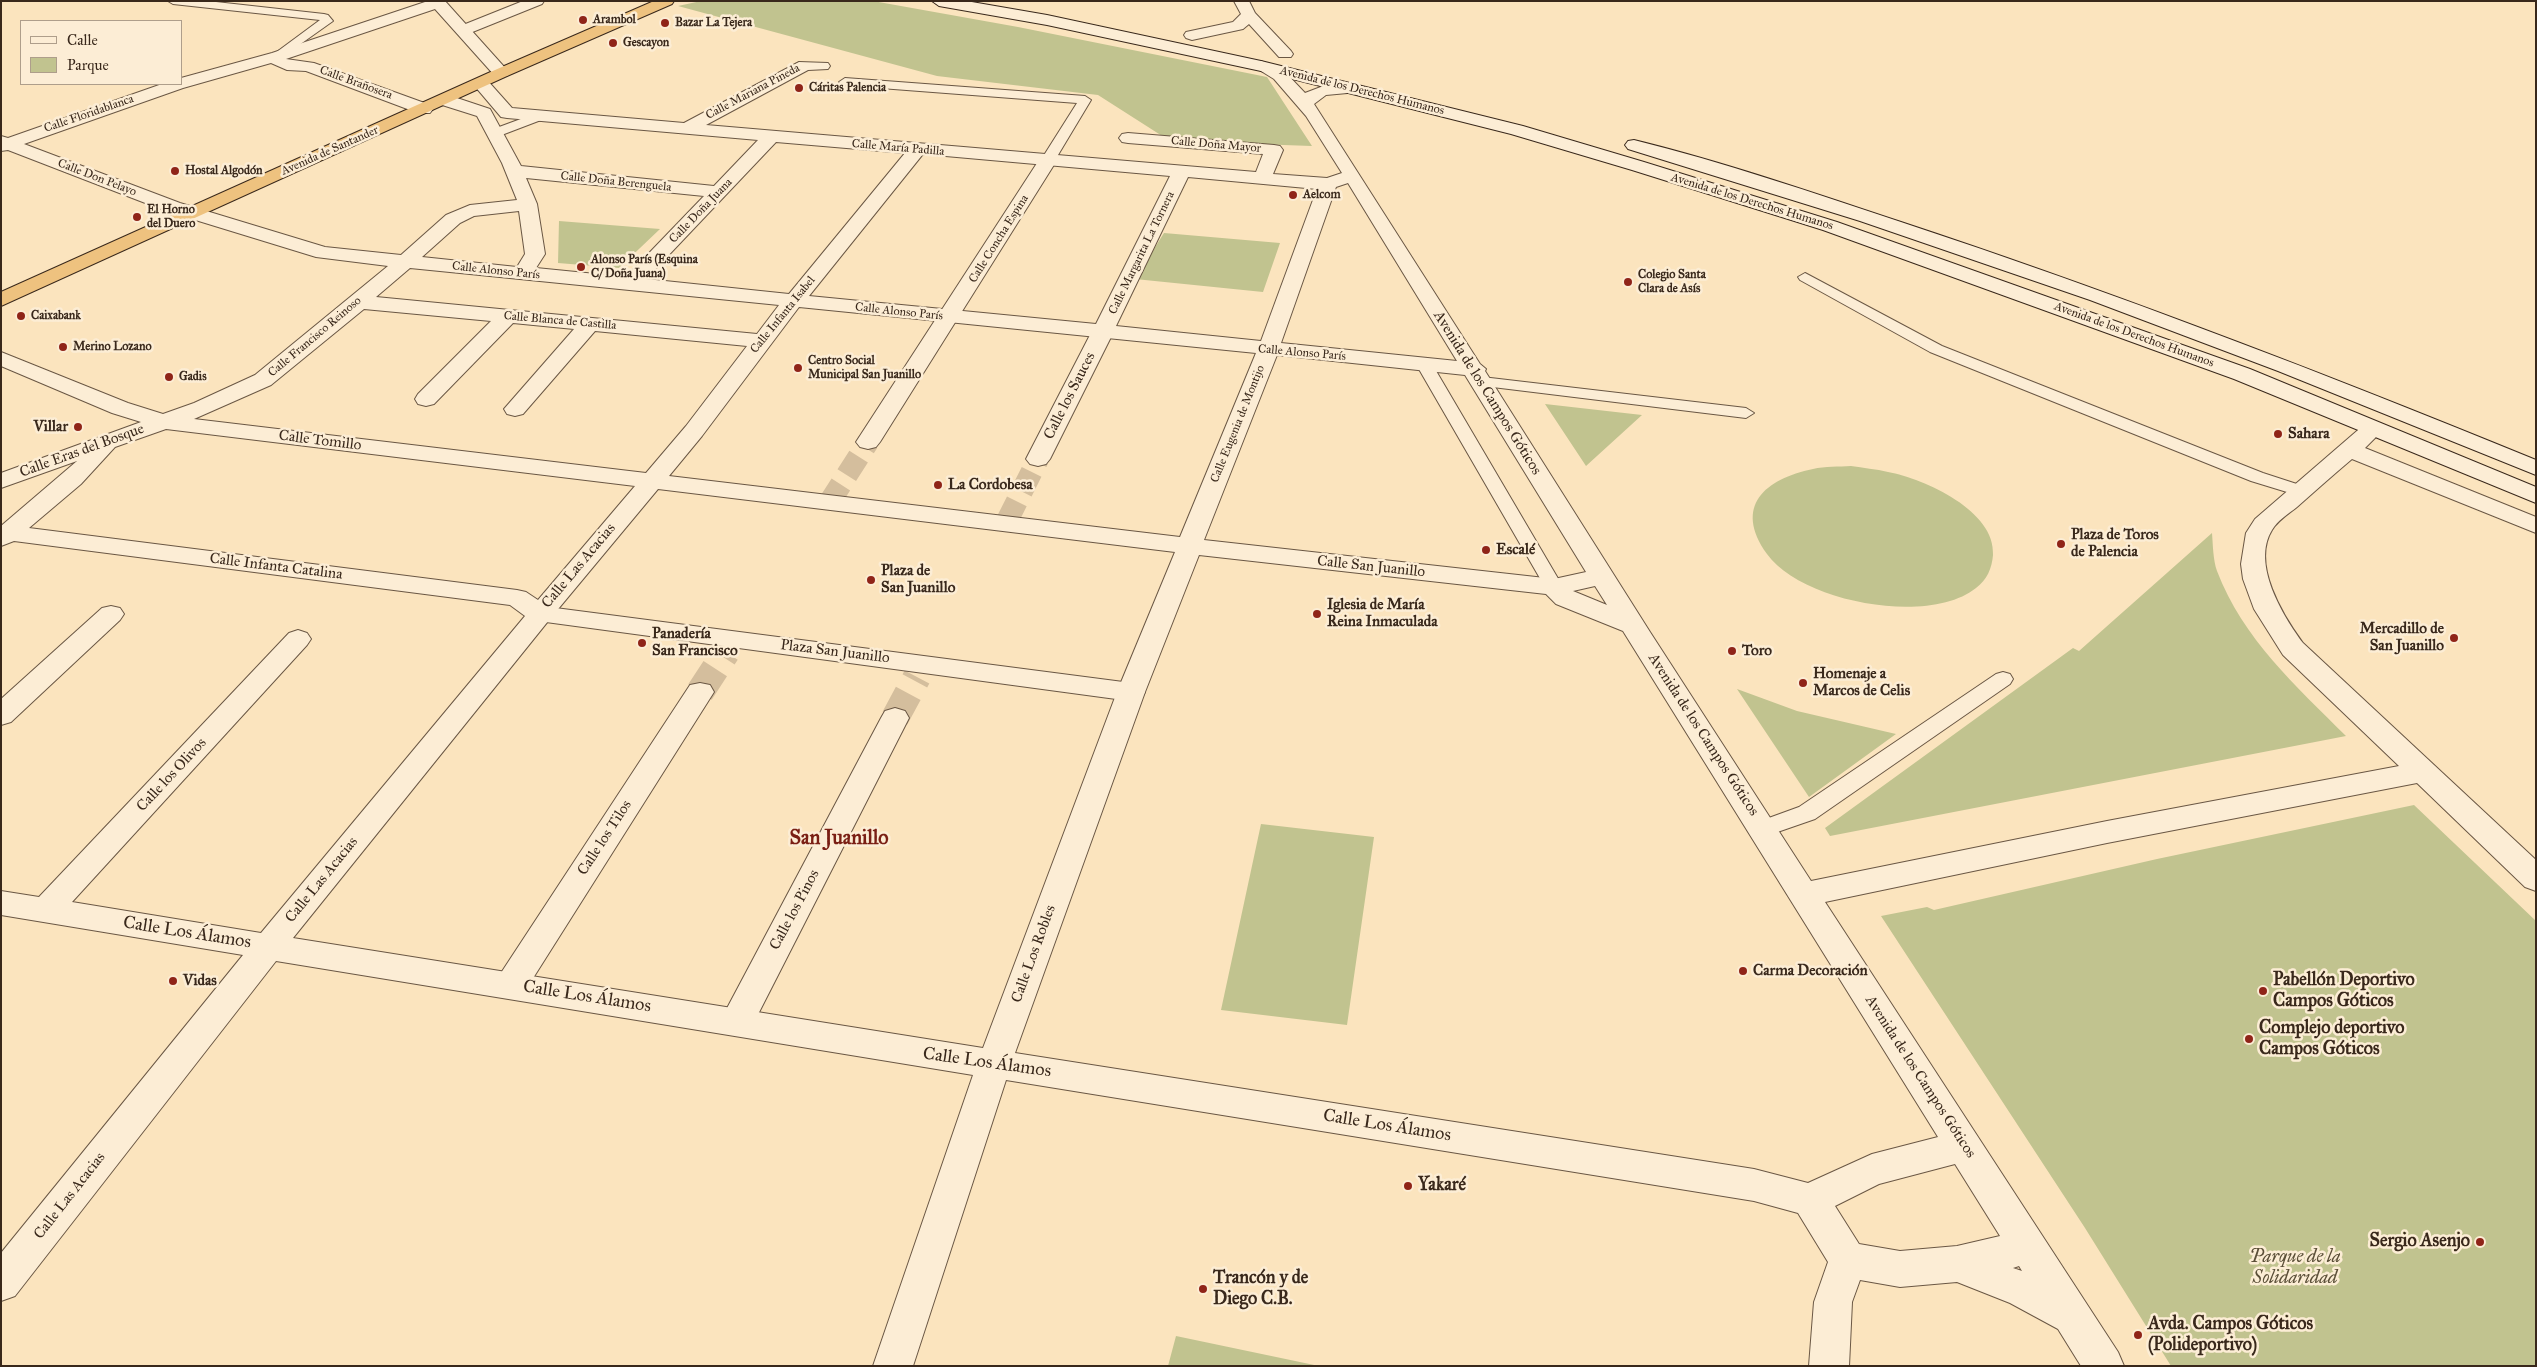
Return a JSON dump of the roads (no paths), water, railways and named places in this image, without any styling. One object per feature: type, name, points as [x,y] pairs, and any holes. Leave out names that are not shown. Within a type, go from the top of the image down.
[{"type":"highway","name":"Avenida de Santander","points":[[1,300],[662,2]]},
{"type":"street","points":[[464,30],[538,1]]},
{"type":"street","name":"Avenida de los Derechos Humanos","points":[[939,1],[1047,20],[1261,66],[1352,88],[1517,130],[1830,226],[2242,374],[2536,496]]},
{"type":"street","name":"Avenida de los Derechos Humanos","points":[[1019,1],[1192,34],[1396,81]]},
{"type":"street","points":[[283,61],[438,4],[464,30],[491,65],[501,74]]},
{"type":"street","points":[[1192,34],[1238,26],[1245,8],[1285,54]]},
{"type":"street","name":"Calle Brañosera","points":[[182,83],[234,70],[283,61],[308,66],[424,109]]},
{"type":"street","name":"Calle Mariana Pineda","points":[[686,129],[805,65],[822,66]]},
{"type":"street","name":"Avenida de los Campos Góticos","points":[[1261,66],[1280,76],[1306,103],[1632,625],[2104,1366]]},
{"type":"street","name":"Calle María Padilla","points":[[481,84],[507,113],[537,117],[1328,184]]},
{"type":"street","name":"Calle Floridablanca","points":[[3,144],[174,85]]},
{"type":"street","points":[[1306,103],[1314,94],[1334,89],[1352,88]]},
{"type":"street","points":[[445,100],[484,113],[514,171],[528,204],[535,254],[523,274]]},
{"type":"street","points":[[1479,102],[1553,122]]},
{"type":"street","name":"Calle Doña Juana","points":[[630,285],[772,136]]},
{"type":"street","name":"Calle Doña Mayor","points":[[1128,138],[1274,150],[1262,179]]},
{"type":"street","name":"Avenida de los Derechos Humanos","points":[[1619,141],[1774,186],[2076,288],[2251,353],[2536,468]]},
{"type":"street","name":"Calle Don Pelayo","points":[[3,144],[193,213]]},
{"type":"street","name":"Calle Infanta Isabel","points":[[650,481],[694,430],[762,341],[917,150]]},
{"type":"street","name":"Calle Concha Espina","points":[[868,442],[950,317],[1048,160]]},
{"type":"street","name":"Calle Doña Berenguela","points":[[514,171],[719,192]]},
{"type":"street","name":"Calle Margarita La Tornera","points":[[1102,333],[1181,172]]},
{"type":"street","points":[[1328,184],[1352,176]]},
{"type":"street","name":"Calle Eugenia de Montijo","points":[[1188,546],[1268,349],[1328,184]]},
{"type":"street","name":"Calle Francisco Reinoso","points":[[164,422],[263,380],[359,302],[453,219],[470,211],[528,204]]},
{"type":"street","name":"Calle Alonso París","points":[[193,213],[323,253],[1424,364],[1478,376]]},
{"type":"street","name":"Calle Alonso París","points":[[323,253],[378,285]]},
{"type":"street","name":"Calle Blanca de Castilla","points":[[359,302],[762,341]]},
{"type":"street","points":[[426,399],[508,316]]},
{"type":"street","points":[[515,409],[590,324]]},
{"type":"street","name":"Calle los Sauces","points":[[1038,459],[1102,333]]},
{"type":"street","name":"Calle Tomillo","points":[[1,358],[120,408],[164,422],[650,481]]},
{"type":"street","name":"Calle Eras del Bosque","points":[[1,481],[164,422]]},
{"type":"street","points":[[2373,429],[2300,491],[2258,531],[2254,562],[2263,603],[2292,649],[2536,879]]},
{"type":"street","points":[[5,536],[73,479],[108,442]]},
{"type":"street","points":[[2348,450],[2536,526]]},
{"type":"street","points":[[38,468],[61,471],[73,479]]},
{"type":"street","points":[[650,481],[1188,546]]},
{"type":"street","name":"Calle Las Acacias","points":[[1,1283],[268,946],[650,481]]},
{"type":"street","name":"Calle Infanta Catalina","points":[[5,536],[517,598],[540,614]]},
{"type":"street","name":"Calle San Juanillo","points":[[1188,546],[1554,587],[1603,576]]},
{"type":"street","name":"Calle Los Robles","points":[[893,1366],[978,1118],[994,1064],[1131,692],[1188,546]]},
{"type":"street","name":"Calle San Juanillo","points":[[1554,587],[1565,598],[1632,625]]},
{"type":"street","points":[[1,715],[111,614]]},
{"type":"street","name":"Plaza San Juanillo","points":[[540,614],[730,645],[920,670],[1131,692]]},
{"type":"street","name":"Calle los Olivos","points":[[46,910],[298,640]]},
{"type":"street","name":"Calle los Tilos","points":[[511,985],[700,692]]},
{"type":"street","name":"Calle los Pinos","points":[[737,1022],[895,718]]},
{"type":"street","points":[[1804,894],[2107,832],[2422,772]]},
{"type":"street","name":"Calle Los Álamos","points":[[1,903],[1754,1185],[1810,1200]]},
{"type":"street","points":[[1964,1146],[1872,1170],[1810,1200],[1848,1260],[1900,1269],[1957,1264],[2028,1247]]},
{"type":"street","points":[[1829,1366],[1833,1302],[1848,1260]]},
{"type":"street","points":[[1957,1264],[2024,1290],[2072,1316]]},
{"type":"lane","points":[[173,1],[324,17],[327,21],[283,61]]},
{"type":"lane","points":[[845,82],[1084,100],[1048,160]]},
{"type":"lane","points":[[495,133],[537,117]]},
{"type":"lane","points":[[1806,277],[1936,348],[2257,477],[2300,491]]},
{"type":"lane","points":[[1424,364],[1554,587]]},
{"type":"lane","points":[[1478,376],[1746,413]]},
{"type":"lane","points":[[1763,829],[1807,813],[2003,679]]},
{"type":"tunnel","points":[[829,503],[868,442]]},
{"type":"tunnel","points":[[1007,521],[1038,459]]},
{"type":"tunnel","points":[[1005,524],[1007,520]]},
{"type":"tunnel","points":[[700,692],[726,652]]},
{"type":"tunnel","points":[[895,718],[917,677]]},
{"type":"place","name":"Arambol","points":[[583,20]]},
{"type":"place","name":"Bazar La Tejera","points":[[665,23]]},
{"type":"place","name":"Gescayon","points":[[613,43]]},
{"type":"place","name":"Cáritas Palencia","points":[[799,88]]},
{"type":"place","name":"Hostal Algodón","points":[[175,171]]},
{"type":"place","name":"Aelcom","points":[[1293,195]]},
{"type":"place","name":"El Horno del Duero","points":[[137,217]]},
{"type":"place","name":"Alonso París (Esquina C/ Doña Juana)","points":[[581,267]]},
{"type":"place","name":"Colegio Santa Clara de Asís","points":[[1628,282]]},
{"type":"place","name":"Caixabank","points":[[21,316]]},
{"type":"place","name":"Merino Lozano","points":[[63,347]]},
{"type":"place","name":"Centro Social Municipal San Juanillo","points":[[798,368]]},
{"type":"place","name":"Gadis","points":[[169,377]]},
{"type":"place","name":"Villar","points":[[78,427]]},
{"type":"place","name":"Sahara","points":[[2278,434]]},
{"type":"place","name":"La Cordobesa","points":[[938,485]]},
{"type":"place","name":"Plaza de Toros de Palencia","points":[[2061,544]]},
{"type":"place","name":"Escalé","points":[[1486,550]]},
{"type":"place","name":"Plaza de San Juanillo","points":[[871,580]]},
{"type":"place","name":"Iglesia de María Reina Inmaculada","points":[[1317,614]]},
{"type":"place","name":"Mercadillo de San Juanillo","points":[[2454,638]]},
{"type":"place","name":"Panadería San Francisco","points":[[642,643]]},
{"type":"place","name":"Toro","points":[[1732,651]]},
{"type":"place","name":"Homenaje a Marcos de Celis","points":[[1803,683]]},
{"type":"place","name":"Carma Decoración","points":[[1743,971]]},
{"type":"place","name":"Vidas","points":[[173,981]]},
{"type":"place","name":"Pabellón Deportivo Campos Góticos","points":[[2263,991]]},
{"type":"place","name":"Complejo deportivo Campos Góticos","points":[[2249,1039]]},
{"type":"place","name":"Yakaré","points":[[1408,1186]]},
{"type":"place","name":"Sergio Asenjo","points":[[2480,1242]]},
{"type":"place","name":"Trancón y de Diego C.B.","points":[[1203,1289]]},
{"type":"place","name":"Avda. Campos Góticos (Polideportivo)","points":[[2138,1335]]},
{"type":"district","name":"San Juanillo","points":[[839,839]]},
{"type":"park label","name":"Parque de la Solidaridad","points":[[2295,1268]]}]
